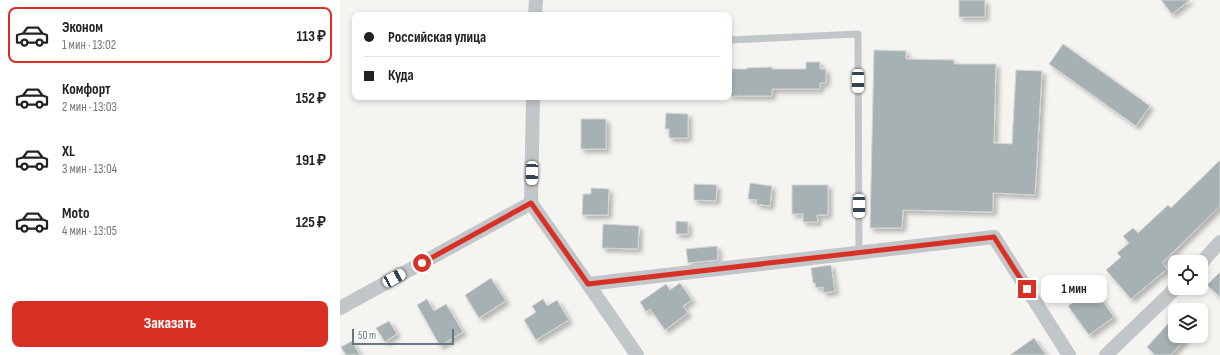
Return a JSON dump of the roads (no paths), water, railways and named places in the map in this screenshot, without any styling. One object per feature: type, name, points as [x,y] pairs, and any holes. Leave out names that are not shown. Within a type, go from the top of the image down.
[{"type":"street","points":[[535,12],[536,0]]},
{"type":"street","points":[[533,100],[531,203],[637,355]]},
{"type":"street","points":[[340,308],[531,203]]},
{"type":"street","points":[[588,284],[994,237],[1069,355]]},
{"type":"street","points":[[1208,255],[1220,242]]},
{"type":"street","points":[[1106,355],[1169,295]]},
{"type":"lane","points":[[732,40],[858,34],[859,253]]}]
